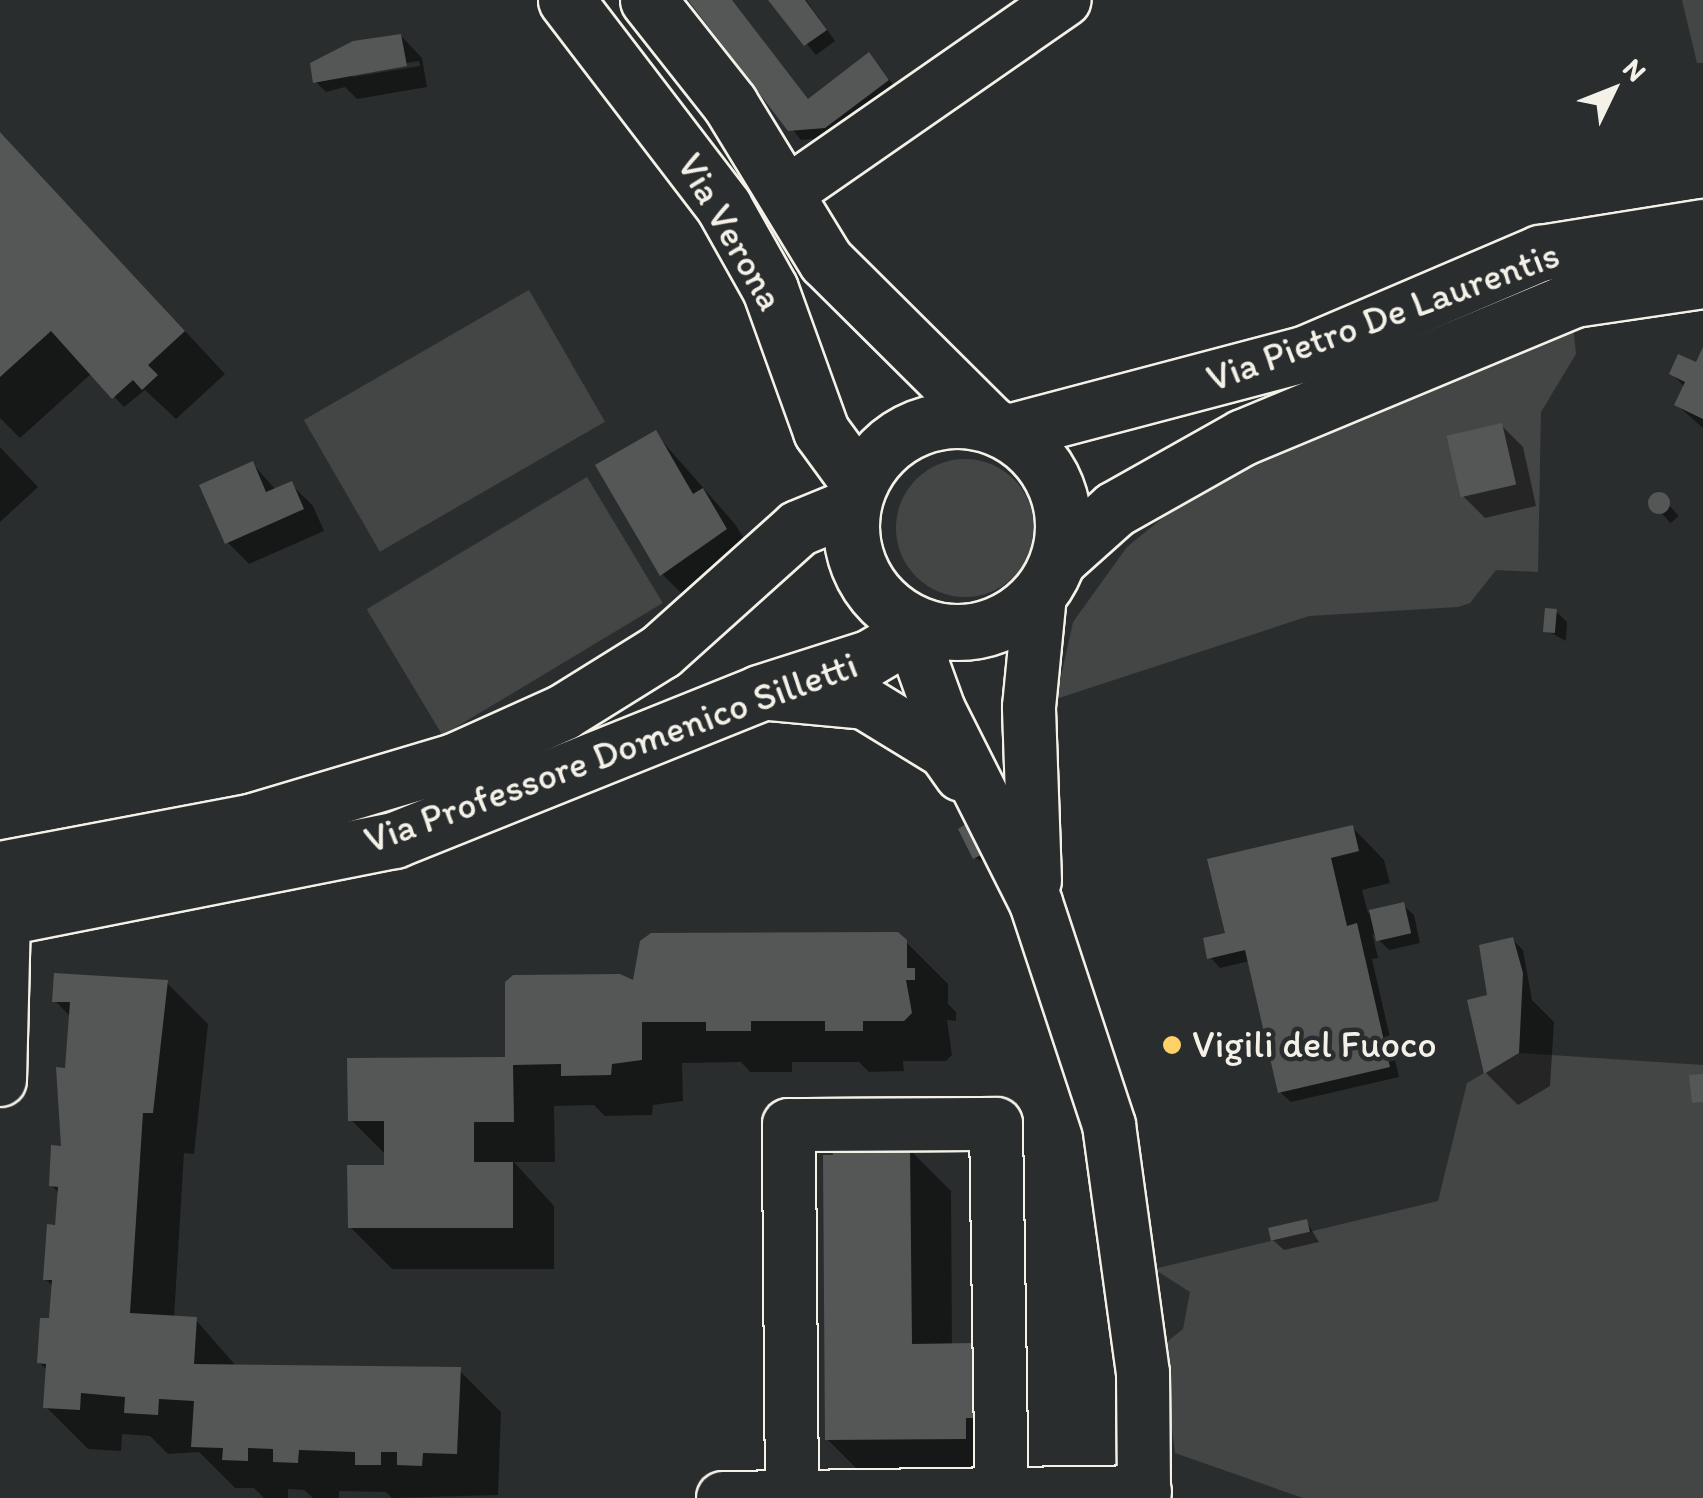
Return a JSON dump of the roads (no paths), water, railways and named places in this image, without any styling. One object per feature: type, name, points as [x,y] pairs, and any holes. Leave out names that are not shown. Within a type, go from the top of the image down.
[{"type":"main road","name":"Via Verona","points":[[566,0],[724,208],[770,288],[821,431],[856,495]]},
{"type":"main road","name":"Via Verona","points":[[648,0],[730,104],[826,260],[999,428]]},
{"type":"main road","name":"Via Pietro De Laurentis","points":[[999,428],[1304,354],[1540,252],[1703,227]]},
{"type":"main road","name":"Via Pietro De Laurentis","points":[[1050,577],[1115,508],[1244,437],[1574,299],[1703,280]]},
{"type":"main road","points":[[959,419],[999,428],[1037,454],[1056,486],[1065,522],[1050,577],[991,628],[927,628],[873,592],[858,565],[856,495],[876,457],[914,430],[959,419]]},
{"type":"main road","name":"Via Professore Domenico Silletti","points":[[1,902],[454,761],[562,712],[661,651],[798,528],[856,495]]},
{"type":"main road","name":"Via Professore Domenico Silletti","points":[[1,902],[394,840],[758,692],[869,658],[927,628]]},
{"type":"street","points":[[787,192],[1065,0]]},
{"type":"street","points":[[1036,903],[1029,707],[1050,577]]},
{"type":"street","points":[[727,1497],[1144,1495],[1143,1373],[1109,1125],[1036,903],[927,676],[922,660],[927,628]]},
{"type":"street","points":[[758,692],[864,704],[946,752],[1004,838]]},
{"type":"street","points":[[0,1080],[1,902]]},
{"type":"street","points":[[792,1495],[789,1124],[996,1124],[1002,1494]]},
{"type":"place","name":"Vigili del Fuoco","points":[[1172,1045]]}]
